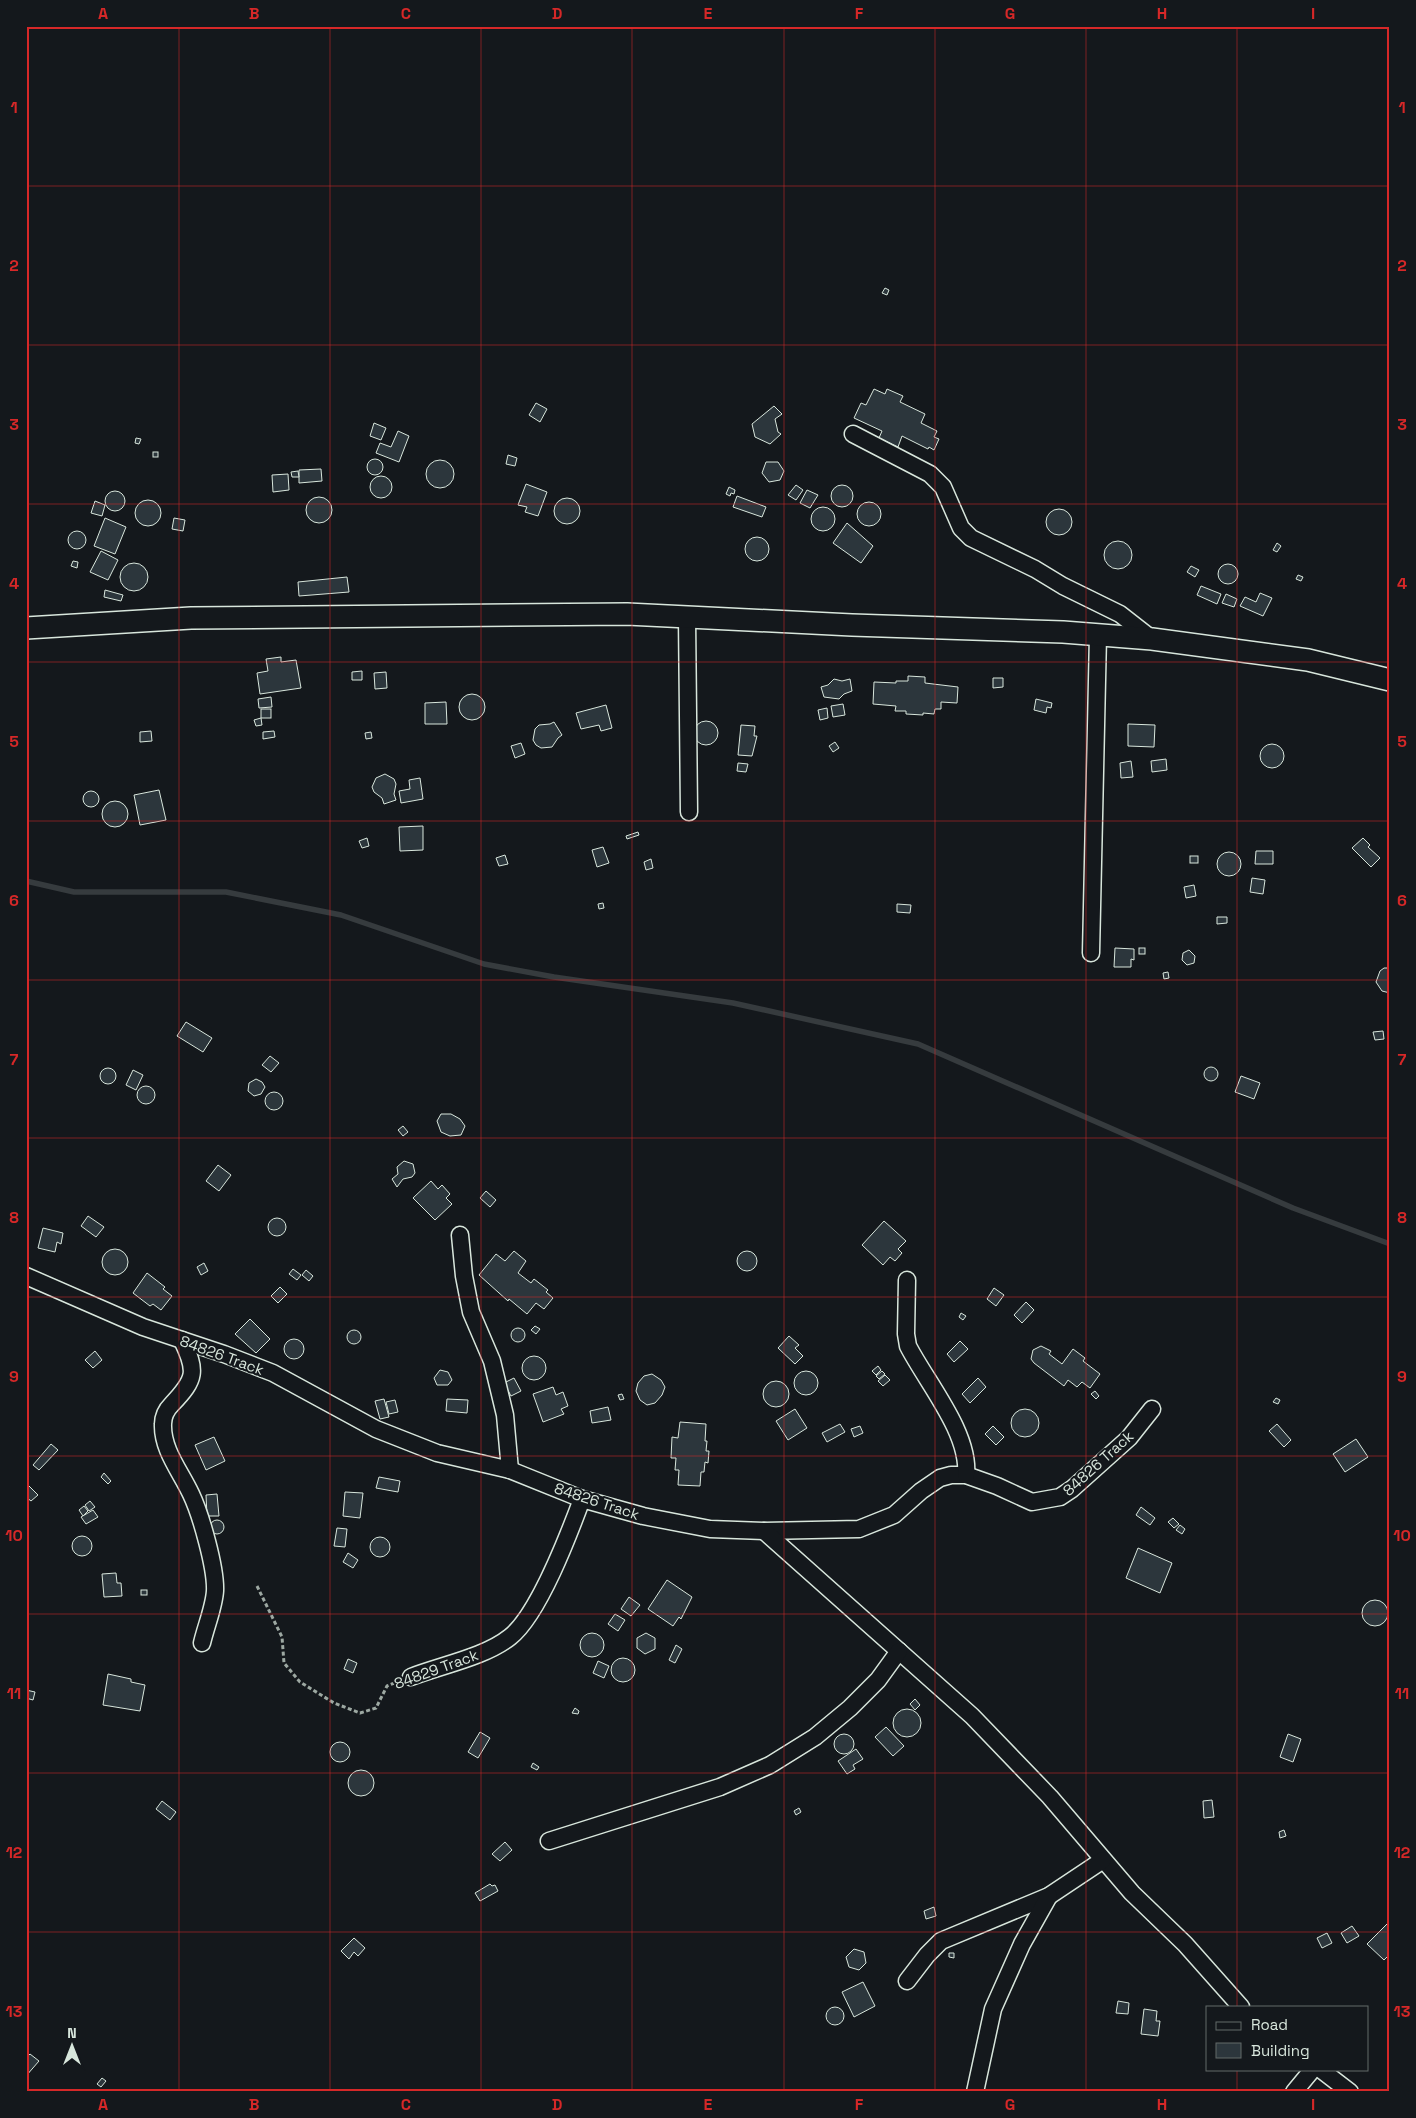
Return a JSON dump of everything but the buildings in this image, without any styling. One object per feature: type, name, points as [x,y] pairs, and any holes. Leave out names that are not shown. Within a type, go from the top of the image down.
[{"type":"street","points":[[853,434],[930,474],[943,487],[961,528],[971,538],[1120,614],[1152,639]]},
{"type":"street","points":[[26,628],[191,618],[617,614],[852,625],[1064,632],[1152,639],[1308,660],[1390,680]]},
{"type":"street","points":[[687,617],[689,812]]},
{"type":"street","points":[[1092,953],[1098,635]]},
{"type":"street","points":[[460,1235],[464,1276],[471,1312],[492,1361],[505,1415],[510,1470]]},
{"type":"street","name":"84826 Track","points":[[26,1276],[143,1327],[273,1373],[376,1429],[437,1453],[510,1470],[582,1499],[642,1516],[710,1529],[764,1531],[859,1529],[894,1515],[921,1491],[940,1478],[951,1475],[966,1475],[997,1486],[1032,1502],[1060,1497],[1072,1489],[1129,1438],[1152,1409]]},
{"type":"street","points":[[907,1280],[906,1334],[908,1346],[960,1437],[966,1456],[966,1475]]},
{"type":"street","points":[[182,1340],[191,1358],[193,1367],[192,1378],[168,1408],[162,1425],[171,1457],[192,1495],[208,1544],[215,1590],[202,1643]]},
{"type":"street","name":"84829 Track","points":[[411,1677],[481,1653],[510,1638],[524,1623],[541,1594],[572,1528],[582,1499]]},
{"type":"street","points":[[764,1531],[972,1716],[1050,1797],[1132,1893],[1185,1944],[1240,2006]]},
{"type":"street","points":[[549,1841],[720,1787],[770,1765],[815,1737],[850,1708],[878,1680],[898,1651]]},
{"type":"street","points":[[907,1981],[927,1955],[941,1941],[1050,1896],[1103,1860]]},
{"type":"street","points":[[975,2092],[993,2009],[1022,1944],[1050,1896]]},
{"type":"street","points":[[1294,2092],[1312,2070]]},
{"type":"street","points":[[1321,2070],[1350,2092]]},
{"type":"path","name":"84829 Track","points":[[257,1586],[282,1637],[284,1663],[300,1682],[334,1703],[360,1713],[376,1708],[387,1686],[411,1677]]},
{"type":"waterway","points":[[26,881],[74,892],[226,892],[341,915],[484,964],[554,977],[733,1003],[918,1044],[1293,1208],[1390,1244]]}]
